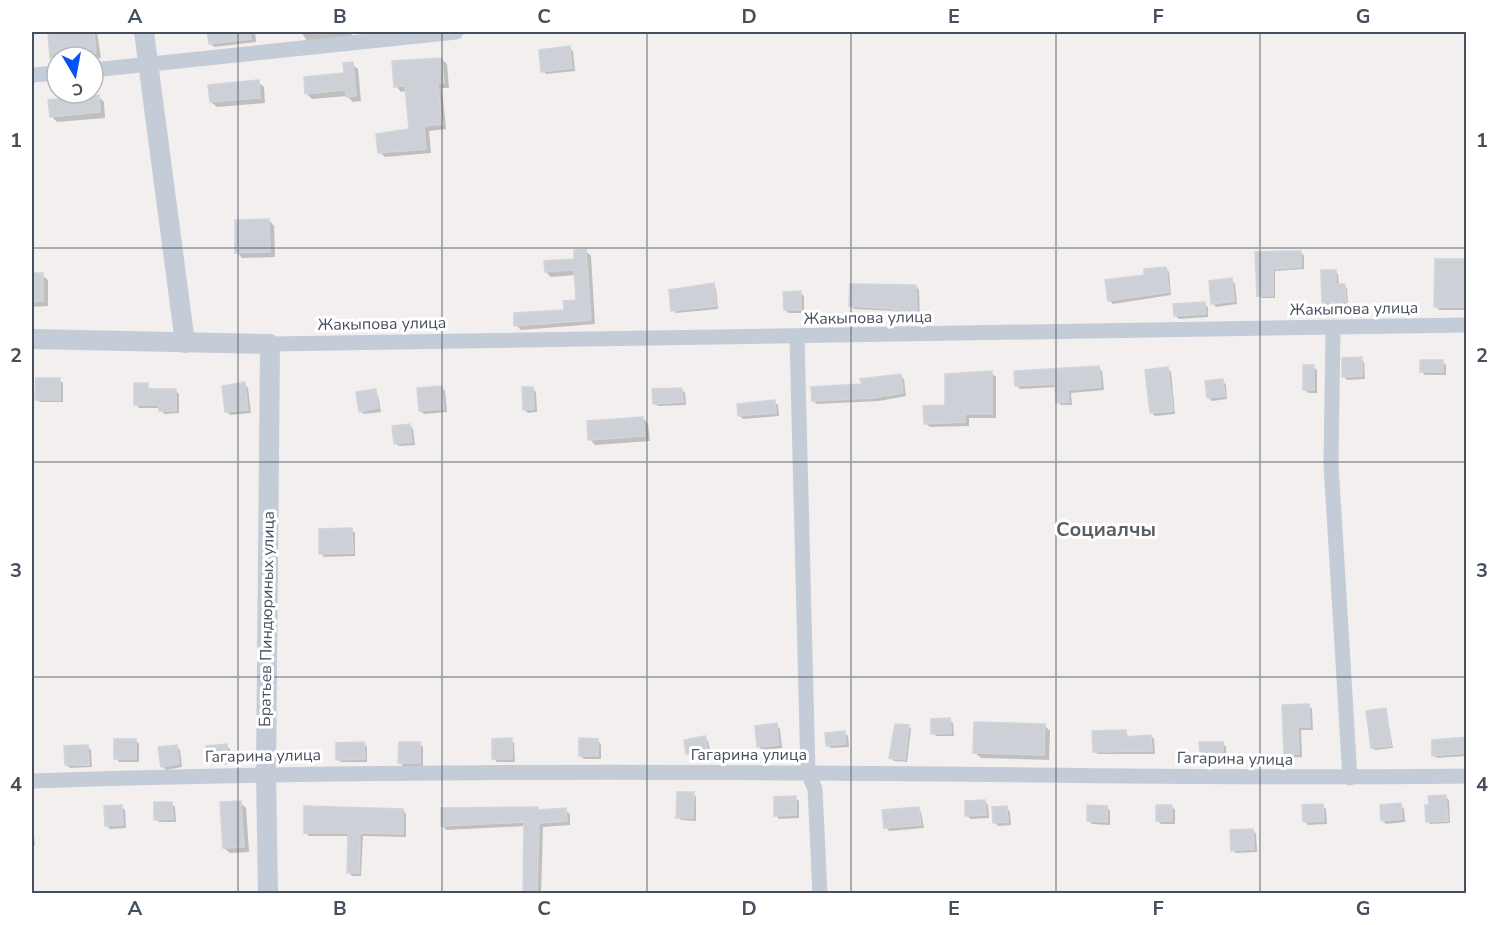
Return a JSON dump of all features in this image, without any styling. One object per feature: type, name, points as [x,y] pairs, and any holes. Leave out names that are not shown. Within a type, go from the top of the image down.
[{"type":"street","points":[[144,32],[185,343]]},
{"type":"street","points":[[105,69],[456,32]]},
{"type":"street","name":"Жакыпова улица","points":[[270,344],[1467,325]]},
{"type":"street","points":[[1333,328],[1331,464],[1350,778]]},
{"type":"street","points":[[796,337],[808,773],[815,789],[820,894]]},
{"type":"street","points":[[32,339],[270,344]]},
{"type":"street","name":"Братьев Пиндюриных улица","points":[[268,894],[266,773],[270,344]]},
{"type":"street","name":"Гагарина улица","points":[[32,781],[266,773],[808,773],[1350,778],[1467,776]]},
{"type":"building","points":[[48,32],[94,32],[95,45],[49,45]]},
{"type":"building","points":[[207,32],[250,32],[251,39],[209,44]]},
{"type":"building","points":[[570,46],[572,68],[541,72],[539,50]]},
{"type":"building","points":[[442,58],[444,83],[438,84],[442,124],[424,126],[426,149],[378,153],[376,134],[409,129],[405,86],[394,87],[392,61]]},
{"type":"building","points":[[353,62],[356,96],[346,97],[345,90],[305,94],[304,77],[344,73],[343,63]]},
{"type":"building","points":[[259,80],[260,98],[210,102],[208,85]]},
{"type":"building","points":[[49,105],[100,105],[100,112],[50,117]]},
{"type":"building","points":[[269,219],[270,252],[235,253],[235,220]]},
{"type":"building","points":[[586,249],[591,320],[514,326],[514,313],[564,310],[563,301],[576,300],[574,270],[545,272],[544,261],[574,259],[574,250]]},
{"type":"building","points":[[1301,251],[1301,267],[1273,269],[1273,296],[1257,296],[1255,252]]},
{"type":"building","points":[[1435,259],[1467,259],[1464,307],[1434,307]]},
{"type":"building","points":[[1166,267],[1169,292],[1108,301],[1105,280],[1144,275],[1144,269]]},
{"type":"building","points":[[1321,270],[1336,270],[1336,284],[1345,284],[1346,302],[1322,303]]},
{"type":"building","points":[[32,273],[43,273],[43,301],[32,302]]},
{"type":"building","points":[[1232,278],[1234,301],[1211,304],[1209,281]]},
{"type":"building","points":[[714,283],[716,306],[671,311],[669,290]]},
{"type":"building","points":[[850,284],[916,285],[917,320],[895,320],[894,309],[849,306]]},
{"type":"building","points":[[801,291],[801,310],[784,310],[783,292]]},
{"type":"building","points":[[1205,302],[1206,314],[1174,316],[1173,304]]},
{"type":"building","points":[[1362,357],[1362,376],[1342,377],[1342,358]]},
{"type":"building","points":[[1420,360],[1443,360],[1443,372],[1420,372]]},
{"type":"building","points":[[1303,365],[1314,365],[1314,390],[1303,390]]},
{"type":"building","points":[[1099,366],[1101,387],[1068,390],[1069,402],[1056,403],[1055,384],[1015,386],[1014,371]]},
{"type":"building","points":[[1168,367],[1173,411],[1150,413],[1145,370]]},
{"type":"building","points":[[992,371],[992,414],[965,414],[965,422],[924,424],[923,406],[945,405],[945,374]]},
{"type":"building","points":[[901,374],[903,393],[874,398],[812,401],[811,387],[862,384],[860,379]]},
{"type":"building","points":[[36,378],[60,378],[60,400],[35,400]]},
{"type":"building","points":[[1223,379],[1225,396],[1207,398],[1205,381]]},
{"type":"building","points":[[245,382],[248,410],[225,412],[222,386]]},
{"type":"building","points":[[134,383],[148,383],[148,389],[176,389],[176,411],[159,411],[158,405],[134,405]]},
{"type":"building","points":[[442,386],[444,409],[419,411],[417,388]]},
{"type":"building","points":[[522,387],[533,387],[534,409],[523,410]]},
{"type":"building","points":[[682,388],[683,402],[653,404],[652,389]]},
{"type":"building","points":[[376,389],[378,408],[359,412],[356,392]]},
{"type":"building","points":[[775,400],[776,413],[738,416],[737,404]]},
{"type":"building","points":[[643,417],[645,436],[588,440],[587,421]]},
{"type":"building","points":[[410,424],[412,442],[394,444],[392,426]]},
{"type":"building","points":[[352,528],[353,553],[319,554],[319,529]]},
{"type":"building","points":[[1309,704],[1310,727],[1298,727],[1299,754],[1284,755],[1282,705]]},
{"type":"building","points":[[1386,708],[1391,746],[1371,748],[1366,711]]},
{"type":"building","points":[[950,718],[951,733],[931,734],[931,719]]},
{"type":"building","points":[[974,722],[1045,724],[1044,755],[973,753]]},
{"type":"building","points":[[777,723],[779,745],[757,747],[755,726]]},
{"type":"building","points":[[895,724],[909,725],[905,760],[889,758]]},
{"type":"building","points":[[1126,730],[1126,737],[1151,735],[1152,751],[1093,752],[1092,731]]},
{"type":"building","points":[[845,731],[846,744],[826,746],[825,733]]},
{"type":"building","points":[[705,736],[708,751],[686,754],[684,740]]},
{"type":"building","points":[[1467,737],[1467,753],[1432,756],[1432,740]]},
{"type":"building","points":[[512,738],[512,759],[492,759],[492,739]]},
{"type":"building","points":[[579,738],[598,739],[598,756],[579,756]]},
{"type":"building","points":[[114,739],[136,739],[136,759],[114,759]]},
{"type":"building","points":[[364,742],[365,759],[336,760],[336,743]]},
{"type":"building","points":[[399,742],[420,742],[420,763],[398,763]]},
{"type":"building","points":[[1199,742],[1223,742],[1223,752],[1200,753]]},
{"type":"building","points":[[227,744],[229,761],[207,762],[206,746]]},
{"type":"building","points":[[88,745],[89,765],[65,765],[64,746]]},
{"type":"building","points":[[177,745],[179,764],[161,767],[158,747]]},
{"type":"building","points":[[677,792],[694,792],[693,818],[676,818]]},
{"type":"building","points":[[1446,795],[1448,821],[1426,822],[1425,805],[1429,805],[1428,796]]},
{"type":"building","points":[[796,796],[796,815],[774,816],[774,797]]},
{"type":"building","points":[[985,800],[986,815],[965,816],[965,801]]},
{"type":"building","points":[[241,801],[244,847],[223,848],[220,802]]},
{"type":"building","points":[[154,802],[172,802],[173,819],[154,820]]},
{"type":"building","points":[[1401,803],[1402,819],[1381,821],[1380,805]]},
{"type":"building","points":[[1323,804],[1324,821],[1303,822],[1302,805]]},
{"type":"building","points":[[122,805],[123,825],[105,826],[104,806]]},
{"type":"building","points":[[1087,805],[1107,806],[1107,822],[1087,821]]},
{"type":"building","points":[[1156,805],[1172,805],[1172,821],[1156,821]]},
{"type":"building","points":[[304,806],[403,809],[403,834],[360,833],[359,873],[347,873],[348,833],[304,833]]},
{"type":"building","points":[[1007,806],[1008,822],[993,823],[992,807]]},
{"type":"building","points":[[538,807],[538,810],[566,808],[567,821],[539,823],[537,894],[523,894],[524,822],[441,826],[441,808]]},
{"type":"building","points":[[919,807],[921,825],[884,828],[882,810]]},
{"type":"building","points":[[1253,829],[1254,849],[1231,851],[1230,830]]},
{"type":"district","name":"Социалчы","points":[[1106,529]]}]
